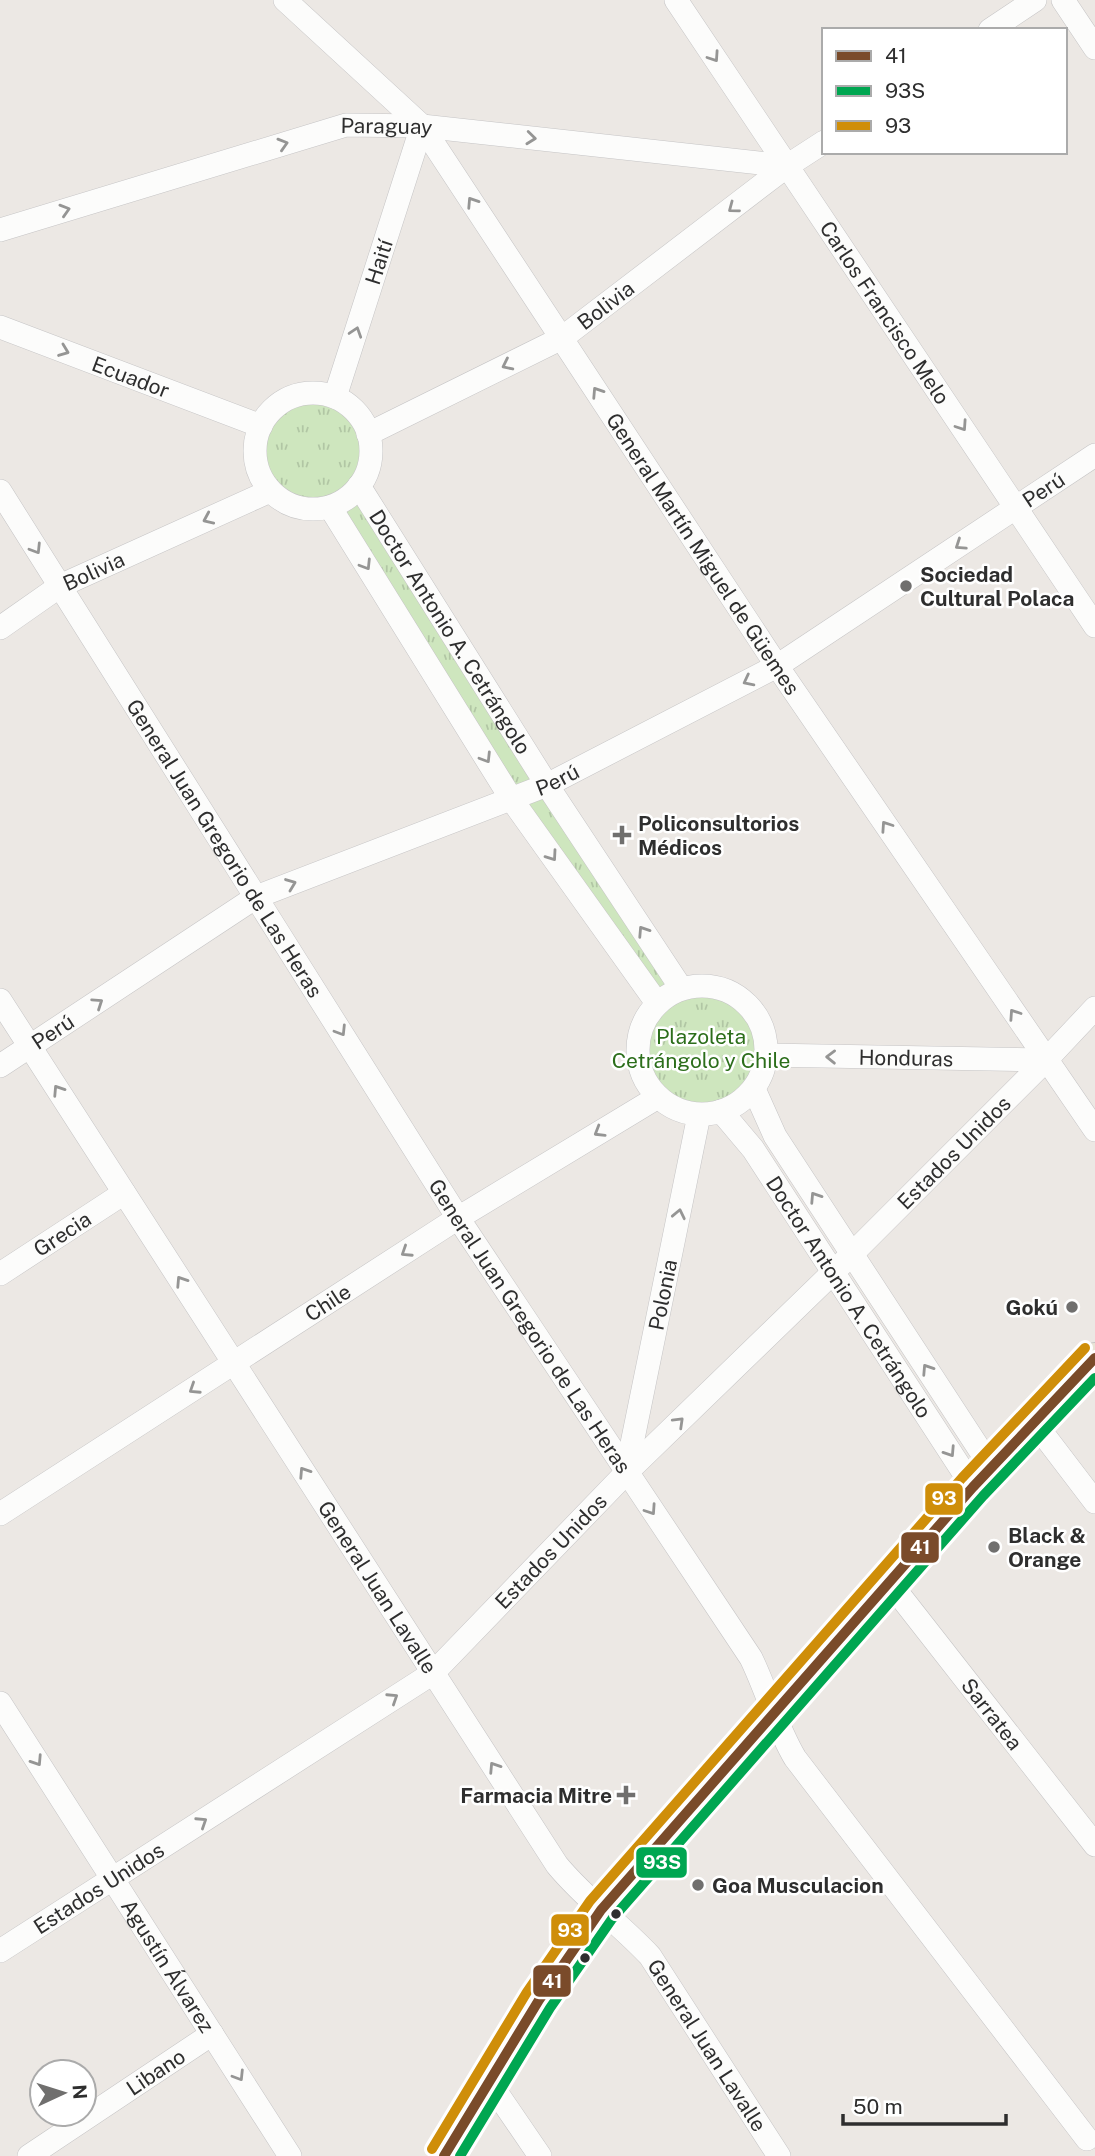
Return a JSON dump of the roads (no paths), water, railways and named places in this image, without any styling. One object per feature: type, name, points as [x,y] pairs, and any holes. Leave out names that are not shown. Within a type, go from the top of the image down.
[{"type":"main road","points":[[444,2156],[488,2080],[572,1949],[601,1910],[982,1477],[1095,1358]]},
{"type":"street","name":"General Martín Miguel de Güemes","points":[[285,0],[422,126],[777,666],[1095,1130]]},
{"type":"street","name":"Carlos Francisco Melo","points":[[677,0],[1095,626]]},
{"type":"street","points":[[993,28],[1035,0]]},
{"type":"street","points":[[1063,0],[1095,48]]},
{"type":"street","name":"Paraguay","points":[[0,230],[346,125],[422,126],[787,166]]},
{"type":"street","name":"Haití","points":[[335,397],[422,126]]},
{"type":"street","name":"Bolivia","points":[[368,434],[562,338],[787,166],[822,143]]},
{"type":"street","name":"Ecuador","points":[[0,327],[261,426]]},
{"type":"street","points":[[318,393],[335,397],[361,418],[368,434],[371,452],[368,470],[359,486],[346,499],[330,507],[298,508],[270,491],[261,477],[255,442],[271,411],[284,400],[301,394],[318,393]]},
{"type":"street","name":"Perú","points":[[0,1066],[256,897],[547,785],[777,666],[1095,455]]},
{"type":"street","name":"Doctor Antonio A. Cetrángolo","points":[[359,486],[547,785],[681,988]]},
{"type":"street","name":"General Juan Gregorio de Las Heras","points":[[0,491],[458,1218],[751,1658],[764,1684],[783,1737],[795,1758],[1087,2139]]},
{"type":"street","name":"Bolivia","points":[[0,628],[60,586],[270,491]]},
{"type":"street","name":"Doctor Antonio A. Cetrángolo","points":[[330,507],[512,800],[657,1003]]},
{"type":"street","points":[[701,985],[722,988],[740,997],[755,1012],[764,1030],[766,1055],[763,1071],[754,1089],[738,1104],[710,1113],[670,1106],[658,1097],[645,1080],[638,1061],[638,1040],[644,1020],[657,1003],[681,988],[701,985]]},
{"type":"street","name":"General Juan Lavalle","points":[[0,1000],[557,1865],[577,1890],[624,1928],[650,1956],[779,2156]]},
{"type":"street","name":"Estados Unidos","points":[[0,1951],[433,1672],[626,1473],[852,1254],[1095,1008]]},
{"type":"street","name":"Honduras","points":[[766,1055],[1046,1060]]},
{"type":"street","name":"Doctor Antonio A. Cetrángolo","points":[[754,1089],[775,1136],[852,1254],[982,1477]]},
{"type":"street","name":"Chile","points":[[0,1514],[458,1218],[658,1097]]},
{"type":"street","name":"Doctor Antonio A. Cetrángolo","points":[[710,1113],[753,1149],[832,1271],[982,1477]]},
{"type":"street","name":"Polonia","points":[[626,1473],[710,1113]]},
{"type":"street","name":"Grecia","points":[[0,1274],[124,1192]]},
{"type":"street","points":[[1034,1422],[1095,1502]]},
{"type":"street","name":"Sarratea","points":[[890,1583],[1095,1845]]},
{"type":"street","name":"Agustín Álvarez","points":[[0,1703],[290,2156]]},
{"type":"street","name":"Libano","points":[[29,2156],[212,2034]]},
{"type":"street","points":[[488,2080],[540,2156]]},
{"type":"place","name":"Sociedad Cultural Polaca","points":[[906,586]]},
{"type":"place","name":"Policonsultorios Médicos","points":[[622,835]]},
{"type":"place","name":"Gokú","points":[[1072,1307]]},
{"type":"place","name":"Black & Orange","points":[[994,1547]]},
{"type":"place","name":"Farmacia Mitre","points":[[626,1795]]},
{"type":"place","name":"Goa Musculacion","points":[[698,1885]]},
{"type":"park label","name":"Plazoleta Cetrángolo y Chile","points":[[701,1048]]}]
